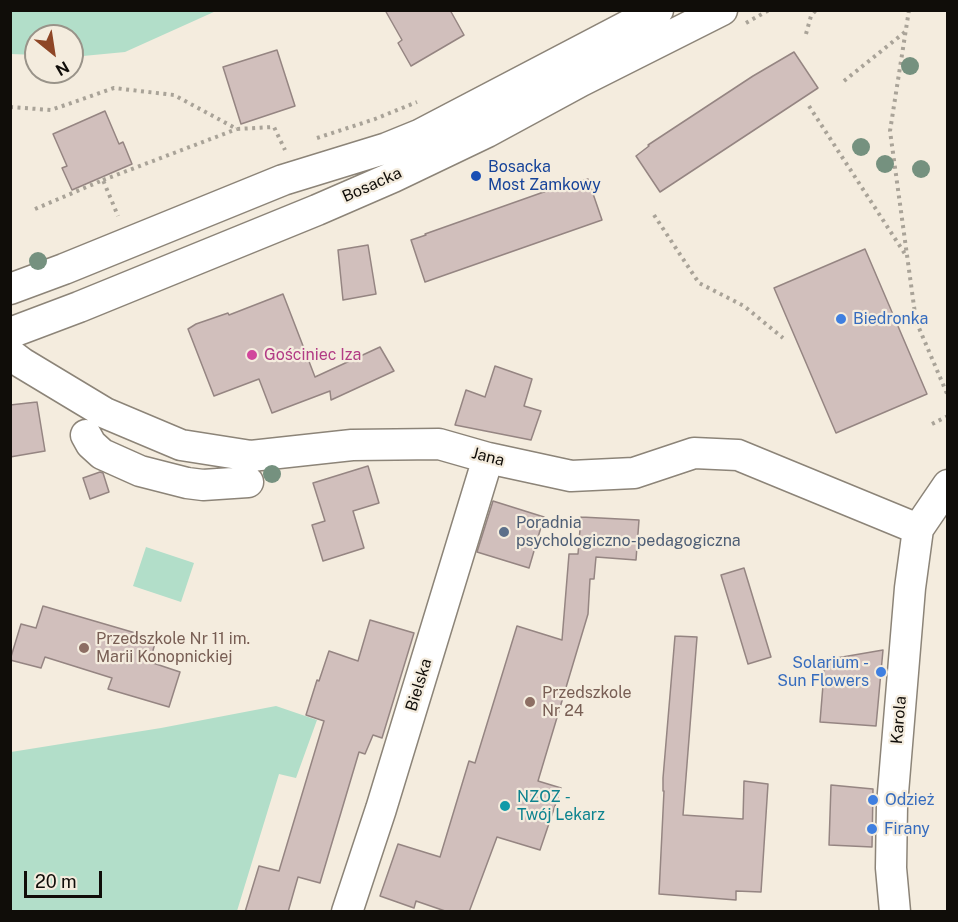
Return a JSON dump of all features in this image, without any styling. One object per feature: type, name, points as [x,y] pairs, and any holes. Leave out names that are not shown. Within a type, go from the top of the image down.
[{"type":"street","name":"Bosacka","points":[[10,289],[283,180],[387,148],[419,135],[658,10]]},
{"type":"street","name":"Bosacka","points":[[10,333],[79,307],[393,177],[487,132],[581,81],[722,10]]},
{"type":"street","name":"Jana","points":[[10,354],[105,413],[182,445],[251,456],[352,446],[439,444],[488,458],[571,476],[634,472],[694,453],[738,455],[918,529]]},
{"type":"street","points":[[86,435],[91,444],[102,454],[140,471],[195,484],[248,482]]},
{"type":"street","name":"Bielska","points":[[348,912],[488,458]]},
{"type":"street","points":[[918,529],[948,485]]},
{"type":"street","name":"Karola","points":[[895,912],[891,868],[892,805],[910,588],[918,529]]},
{"type":"path","points":[[806,34],[811,16],[816,10]]},
{"type":"path","points":[[909,10],[890,131],[916,321],[948,396]]},
{"type":"path","points":[[844,81],[906,32]]},
{"type":"path","points":[[10,107],[51,110],[114,88],[174,95],[237,129]]},
{"type":"path","points":[[809,106],[907,257]]},
{"type":"path","points":[[35,209],[102,180],[237,129],[274,127],[285,150]]},
{"type":"path","points":[[102,180],[118,216]]},
{"type":"path","points":[[654,215],[699,283],[744,306],[783,338]]},
{"type":"path","points":[[932,424],[948,416]]},
{"type":"green space","points":[[11,10],[216,10],[125,52],[84,56],[84,24],[24,24],[24,55],[11,54]]},
{"type":"green space","points":[[146,547],[194,563],[181,602],[133,586]]},
{"type":"green space","points":[[276,706],[317,720],[296,778],[279,774],[237,911],[11,911],[11,752],[161,728]]},
{"type":"building","points":[[385,10],[450,10],[464,35],[411,66],[398,43],[402,40]]},
{"type":"building","points":[[277,50],[295,106],[241,124],[223,67]]},
{"type":"building","points":[[794,52],[818,88],[660,192],[636,156],[648,145]]},
{"type":"building","points":[[105,111],[119,144],[123,142],[132,164],[72,190],[62,168],[67,166],[53,134]]},
{"type":"building","points":[[588,179],[602,220],[425,282],[411,240],[572,182],[573,184]]},
{"type":"building","points":[[368,245],[376,294],[343,300],[338,250]]},
{"type":"building","name":"Biedronka","points":[[865,249],[927,394],[836,433],[774,288]]},
{"type":"building","name":"Gościniec Iza","points":[[283,294],[315,377],[380,347],[394,371],[331,400],[330,391],[272,413],[259,379],[214,396],[188,329],[196,324],[228,313],[229,315]]},
{"type":"building","points":[[495,366],[532,379],[524,406],[541,411],[531,440],[455,425],[466,390],[485,397]]},
{"type":"building","points":[[37,402],[45,451],[10,457],[10,405]]},
{"type":"building","points":[[368,466],[379,503],[353,511],[364,548],[323,561],[312,525],[325,521],[313,483]]},
{"type":"building","points":[[103,473],[109,492],[90,499],[83,478]]},
{"type":"building","name":"Poradnia psychologiczno-pedagogiczna","points":[[493,501],[544,517],[529,568],[477,552]]},
{"type":"building","points":[[581,517],[639,520],[636,560],[596,557],[594,579],[590,579],[588,614],[538,781],[561,788],[540,850],[497,837],[469,912],[448,912],[416,901],[414,908],[380,896],[398,844],[440,857],[469,761],[475,763],[517,626],[562,640],[569,554],[578,554]]},
{"type":"building","points":[[744,568],[771,657],[748,664],[721,575]]},
{"type":"building","name":"Przedszkole Nr 11 im. Marii Konopnickiej","points":[[43,606],[156,639],[150,662],[180,672],[169,707],[108,689],[112,678],[45,657],[41,668],[10,660],[21,624],[36,628]]},
{"type":"building","points":[[370,620],[414,633],[382,738],[373,735],[365,754],[359,752],[320,883],[298,877],[288,912],[245,912],[259,866],[279,871],[324,721],[306,715],[329,651],[358,661]]},
{"type":"building","points":[[675,636],[697,637],[683,815],[743,819],[744,781],[768,784],[761,892],[736,891],[736,900],[659,894],[663,778]]},
{"type":"building","points":[[883,650],[876,726],[820,722],[825,660]]},
{"type":"building","points":[[831,785],[873,789],[872,847],[829,845]]},
{"type":"place","name":"Bosacka Most Zamkowy","points":[[476,176]]},
{"type":"place","name":"Biedronka","points":[[841,319]]},
{"type":"place","name":"Gościniec Iza","points":[[252,355]]},
{"type":"place","name":"Poradnia psychologiczno-pedagogiczna","points":[[504,532]]},
{"type":"place","name":"Przedszkole Nr 11 im. Marii Konopnickiej","points":[[84,648]]},
{"type":"place","name":"Solarium - Sun Flowers","points":[[881,672]]},
{"type":"place","name":"Przedszkole Nr 24","points":[[530,702]]},
{"type":"place","name":"Odzież","points":[[873,800]]},
{"type":"place","name":"NZOZ - Twój Lekarz","points":[[505,806]]},
{"type":"place","name":"Firany","points":[[872,829]]}]
